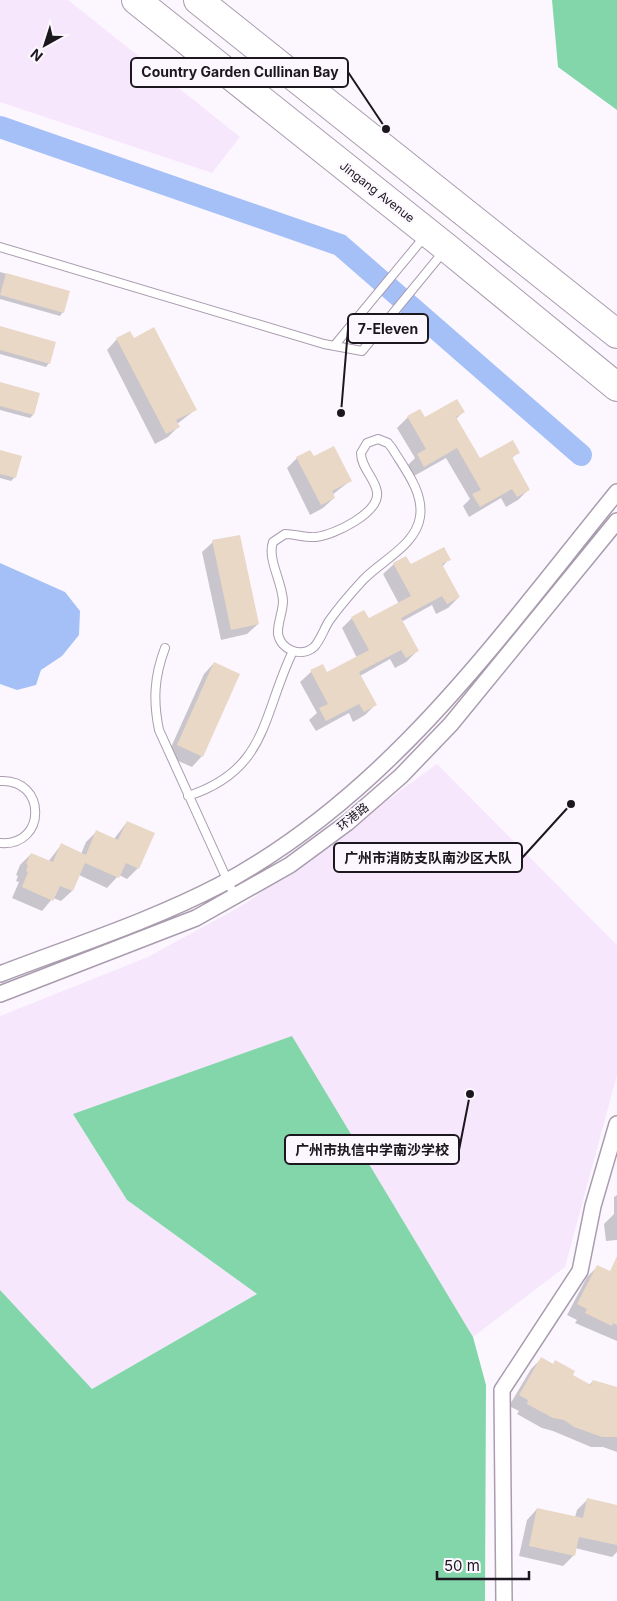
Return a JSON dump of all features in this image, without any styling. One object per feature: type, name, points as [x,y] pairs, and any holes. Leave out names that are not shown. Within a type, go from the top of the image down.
[{"type":"highway","name":"Jingang Avenue","points":[[136,0],[438,240],[611,384]]},
{"type":"highway","points":[[198,0],[617,334]]},
{"type":"street","name":"环港路","points":[[0,974],[189,901],[228,880],[308,829],[363,786],[442,705],[612,503],[617,492]]},
{"type":"street","name":"环港路","points":[[0,994],[196,918],[235,897],[319,844],[401,776],[451,724],[617,521]]},
{"type":"street","points":[[504,1601],[502,1390],[580,1271],[593,1206],[617,1124]]},
{"type":"lane","points":[[334,346],[438,240]]},
{"type":"lane","points":[[0,247],[334,346],[362,351],[438,240]]},
{"type":"lane","points":[[372,440],[383,440],[392,448],[417,491],[421,509],[417,526],[408,541],[370,573],[350,595],[313,647],[308,651],[294,652],[287,648],[279,637],[283,602],[280,579],[271,557],[273,542],[285,534],[307,537],[322,536],[368,513],[377,500],[377,493],[363,464],[361,453],[367,443],[372,440]]},
{"type":"lane","points":[[165,648],[156,675],[154,710],[159,730],[235,897]]},
{"type":"lane","points":[[188,796],[216,785],[228,777],[249,756],[264,730],[278,685],[294,652]]},
{"type":"lane","points":[[0,781],[10,782],[24,788],[33,800],[36,814],[34,822],[26,834],[14,842],[0,843]]},
{"type":"shaded area","points":[[0,0],[68,0],[240,137],[212,173],[0,102]]},
{"type":"shaded area","points":[[437,764],[617,945],[617,1075],[565,1267],[473,1337],[292,1036],[127,1200],[257,1294],[92,1389],[0,1290],[0,1016],[148,957],[245,904]]},
{"type":"green space","points":[[552,0],[617,0],[617,110],[558,67]]},
{"type":"green space","points":[[292,1036],[473,1337],[486,1385],[485,1601],[0,1601],[0,1290],[92,1389],[257,1294],[127,1200],[73,1114]]},
{"type":"water","points":[[0,563],[65,592],[80,611],[79,635],[62,656],[41,670],[36,685],[17,690],[0,684]]},
{"type":"building","points":[[6,273],[70,291],[64,313],[0,295]]},
{"type":"building","points":[[0,326],[56,342],[50,364],[0,350]]},
{"type":"building","points":[[154,327],[197,410],[176,420],[180,427],[166,434],[116,338],[130,331],[134,338]]},
{"type":"building","points":[[0,382],[40,393],[34,415],[0,406]]},
{"type":"building","points":[[457,399],[465,412],[456,417],[480,458],[513,440],[520,453],[512,457],[530,490],[517,497],[512,489],[480,507],[472,494],[481,490],[457,448],[424,467],[417,454],[426,449],[407,416],[420,409],[425,417]]},
{"type":"building","points":[[334,446],[352,481],[332,491],[335,498],[321,505],[296,457],[310,450],[314,456]]},
{"type":"building","points":[[0,450],[22,456],[16,478],[0,474]]},
{"type":"building","points":[[240,535],[259,624],[231,630],[212,540]]},
{"type":"building","points":[[444,547],[451,560],[442,564],[460,597],[447,604],[442,596],[401,618],[419,651],[406,658],[401,650],[359,672],[377,705],[364,712],[359,704],[326,721],[319,708],[328,704],[310,670],[323,664],[327,672],[369,650],[351,617],[364,610],[369,618],[411,596],[393,563],[406,556],[411,564]]},
{"type":"building","points":[[214,662],[240,674],[203,757],[177,745]]},
{"type":"building","points":[[127,821],[155,833],[139,869],[126,863],[119,878],[85,863],[73,891],[60,886],[53,901],[22,887],[28,872],[26,871],[28,865],[26,864],[31,853],[53,862],[61,843],[86,855],[96,830],[118,840]]},
{"type":"building","points":[[617,1256],[617,1325],[613,1323],[612,1326],[585,1313],[587,1309],[577,1304],[597,1265],[610,1271]]},
{"type":"building","points":[[541,1357],[553,1364],[555,1360],[575,1371],[573,1375],[591,1385],[593,1380],[617,1387],[617,1437],[602,1437],[574,1427],[564,1420],[553,1418],[527,1404],[528,1400],[519,1395]]},
{"type":"building","points":[[587,1498],[617,1505],[617,1545],[579,1537],[575,1556],[529,1546],[537,1508],[583,1518]]},
{"type":"waterway","points":[[0,127],[340,245],[581,455]]},
{"type":"place","name":"Country Garden Cullinan Bay","points":[[386,129]]},
{"type":"place","name":"7-Eleven","points":[[341,413]]},
{"type":"place","name":"广州市消防支队南沙区大队","points":[[571,804]]},
{"type":"place","name":"广州市执信中学南沙学校","points":[[470,1094]]}]
